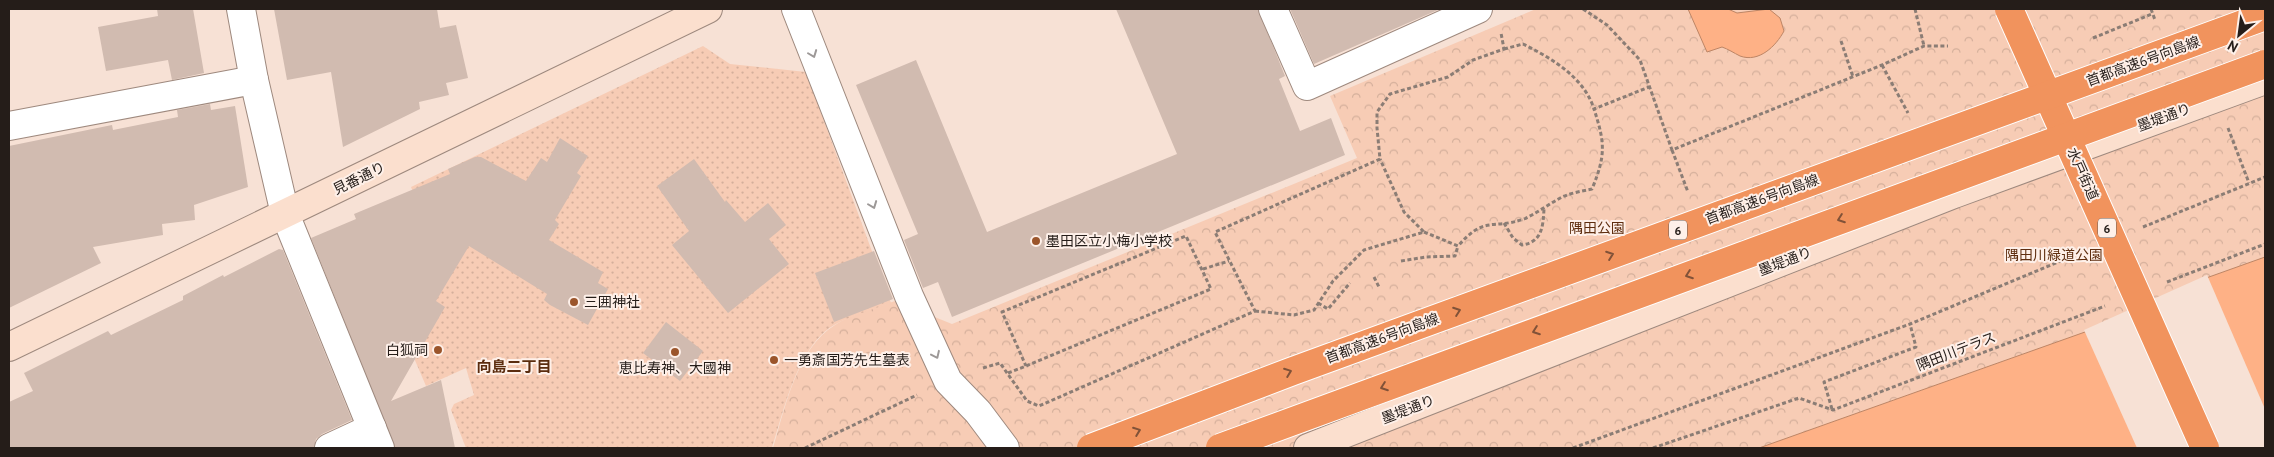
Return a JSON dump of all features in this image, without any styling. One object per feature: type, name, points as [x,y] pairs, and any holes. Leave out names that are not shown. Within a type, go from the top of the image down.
[{"type":"highway","name":"水戸街道","points":[[2009,9],[2205,448]]},
{"type":"highway","name":"首都高速6号向島線","points":[[1091,448],[1292,371],[2265,16]]},
{"type":"highway","points":[[1220,448],[2265,64]]},
{"type":"main road","name":"見番通り","points":[[9,346],[708,9]]},
{"type":"main road","name":"墨堤通り","points":[[1308,448],[1954,194],[2265,80]]},
{"type":"street","points":[[242,9],[254,80],[285,214],[376,438],[329,448]]},
{"type":"street","points":[[796,9],[909,296],[948,381],[978,412],[1005,448]]},
{"type":"street","points":[[1273,9],[1307,86],[1478,9]]},
{"type":"street","points":[[9,126],[254,80]]},
{"type":"path","points":[[1583,9],[1607,24],[1640,60],[1691,198]]},
{"type":"path","points":[[1915,9],[1924,46]]},
{"type":"path","points":[[2093,38],[2152,14]]},
{"type":"path","points":[[1500,25],[1504,50]]},
{"type":"path","points":[[1841,41],[1853,77]]},
{"type":"path","points":[[1401,261],[1426,257],[1455,256],[1458,246],[1475,229],[1490,224],[1525,218],[1562,197],[1592,188],[1602,165],[1603,137],[1590,95],[1570,73],[1539,52],[1523,44],[1473,60],[1448,76],[1390,94],[1378,112],[1377,128],[1380,159],[1404,212],[1424,232],[1458,246]]},
{"type":"path","points":[[1672,150],[1853,77],[1924,46],[1948,46]]},
{"type":"path","points":[[1882,65],[1910,118]]},
{"type":"path","points":[[1594,109],[1649,87]]},
{"type":"path","points":[[1255,311],[1215,232],[1380,159]]},
{"type":"path","points":[[2139,229],[2265,177]]},
{"type":"path","points":[[1504,223],[1513,238],[1522,245],[1531,244],[1539,236],[1543,226],[1544,208]]},
{"type":"path","points":[[805,448],[948,381],[1000,363],[1027,401],[1039,406],[1255,311],[1294,315],[1314,310],[1333,281],[1364,250],[1424,232]]},
{"type":"path","points":[[1008,373],[1026,366],[1211,289],[1186,236],[1002,312],[1026,366]]},
{"type":"path","points":[[2163,283],[2265,244]]},
{"type":"path","points":[[1573,448],[1910,324],[2084,252]]},
{"type":"path","points":[[1203,269],[1229,261]]},
{"type":"path","points":[[1374,277],[1378,286]]},
{"type":"path","points":[[1318,304],[1328,309],[1350,283]]},
{"type":"path","name":"隅田川テラス","points":[[1832,410],[2108,304]]},
{"type":"path","points":[[1832,410],[1824,382],[1916,347],[1910,324]]},
{"type":"path","points":[[1653,448],[1799,398],[1832,410]]},
{"type":"green space","name":"隅田公園","points":[[1536,9],[2265,9],[2265,257],[2195,282],[2085,332],[1759,448],[773,448],[794,380],[802,363],[822,335],[835,325],[856,314],[895,301],[952,324],[1357,158],[1330,96]]},
{"type":"green space","points":[[703,46],[730,64],[806,72],[891,303],[836,324],[812,346],[794,379],[772,448],[466,448],[451,410],[454,404],[474,395],[466,368],[426,386],[390,302],[418,204],[411,187]]},
{"type":"shaded area","points":[[1688,9],[1728,9],[1737,13],[1769,9],[1780,18],[1784,31],[1772,47],[1754,57],[1740,56],[1722,47],[1707,52]]},
{"type":"shaded area","points":[[2265,257],[2265,448],[1759,448],[2085,332],[2195,282]]},
{"type":"pier","points":[[2207,275],[2265,409],[2265,448],[2137,448],[2084,330]]},
{"type":"building","points":[[157,9],[193,9],[204,73],[172,80],[168,60],[106,71],[98,27],[158,16]]},
{"type":"building","points":[[274,9],[437,9],[440,28],[456,25],[468,78],[446,83],[449,95],[419,102],[420,109],[343,147],[331,72],[287,80]]},
{"type":"building","points":[[1116,9],[1258,9],[1285,76],[1279,79],[1300,131],[1331,118],[1345,155],[952,317],[938,282],[923,288],[904,240],[918,234],[856,85],[916,60],[987,232],[1177,154]]},
{"type":"building","points":[[1290,9],[1440,9],[1314,64]]},
{"type":"building","points":[[210,104],[211,110],[235,106],[248,187],[194,205],[195,220],[162,224],[163,235],[93,247],[101,263],[9,308],[9,146],[112,125],[113,130],[178,117],[177,110]]},
{"type":"building","points":[[560,138],[588,156],[577,173],[581,176],[555,220],[559,224],[549,240],[603,272],[598,283],[608,289],[588,325],[550,305],[544,300],[547,294],[469,246],[436,301],[445,307],[391,401],[441,380],[455,448],[395,448],[311,238],[356,219],[354,214],[450,174],[448,169],[475,157],[481,157],[526,181],[541,158],[547,162]]},
{"type":"building","points":[[694,159],[725,202],[726,200],[745,222],[768,203],[786,225],[769,239],[789,264],[728,313],[672,245],[689,231],[657,186]]},
{"type":"building","points":[[279,249],[283,250],[352,420],[322,434],[316,439],[314,448],[9,448],[9,402],[33,391],[24,373],[108,331],[111,335],[183,300],[183,296]]},
{"type":"building","points":[[874,251],[893,299],[834,322],[815,273]]},
{"type":"building","points":[[666,322],[703,351],[680,381],[643,353]]},
{"type":"place","name":"墨田区立小梅小学校","points":[[1036,241]]},
{"type":"place","name":"三囲神社","points":[[574,302]]},
{"type":"place","name":"白狐祠","points":[[438,350]]},
{"type":"place","name":"恵比寿神、大國神","points":[[675,352]]},
{"type":"place","name":"一勇斎国芳先生墓表","points":[[774,360]]},
{"type":"district","name":"向島二丁目","points":[[514,366]]},
{"type":"park label","name":"隅田川緑道公園","points":[[2054,255]]}]
